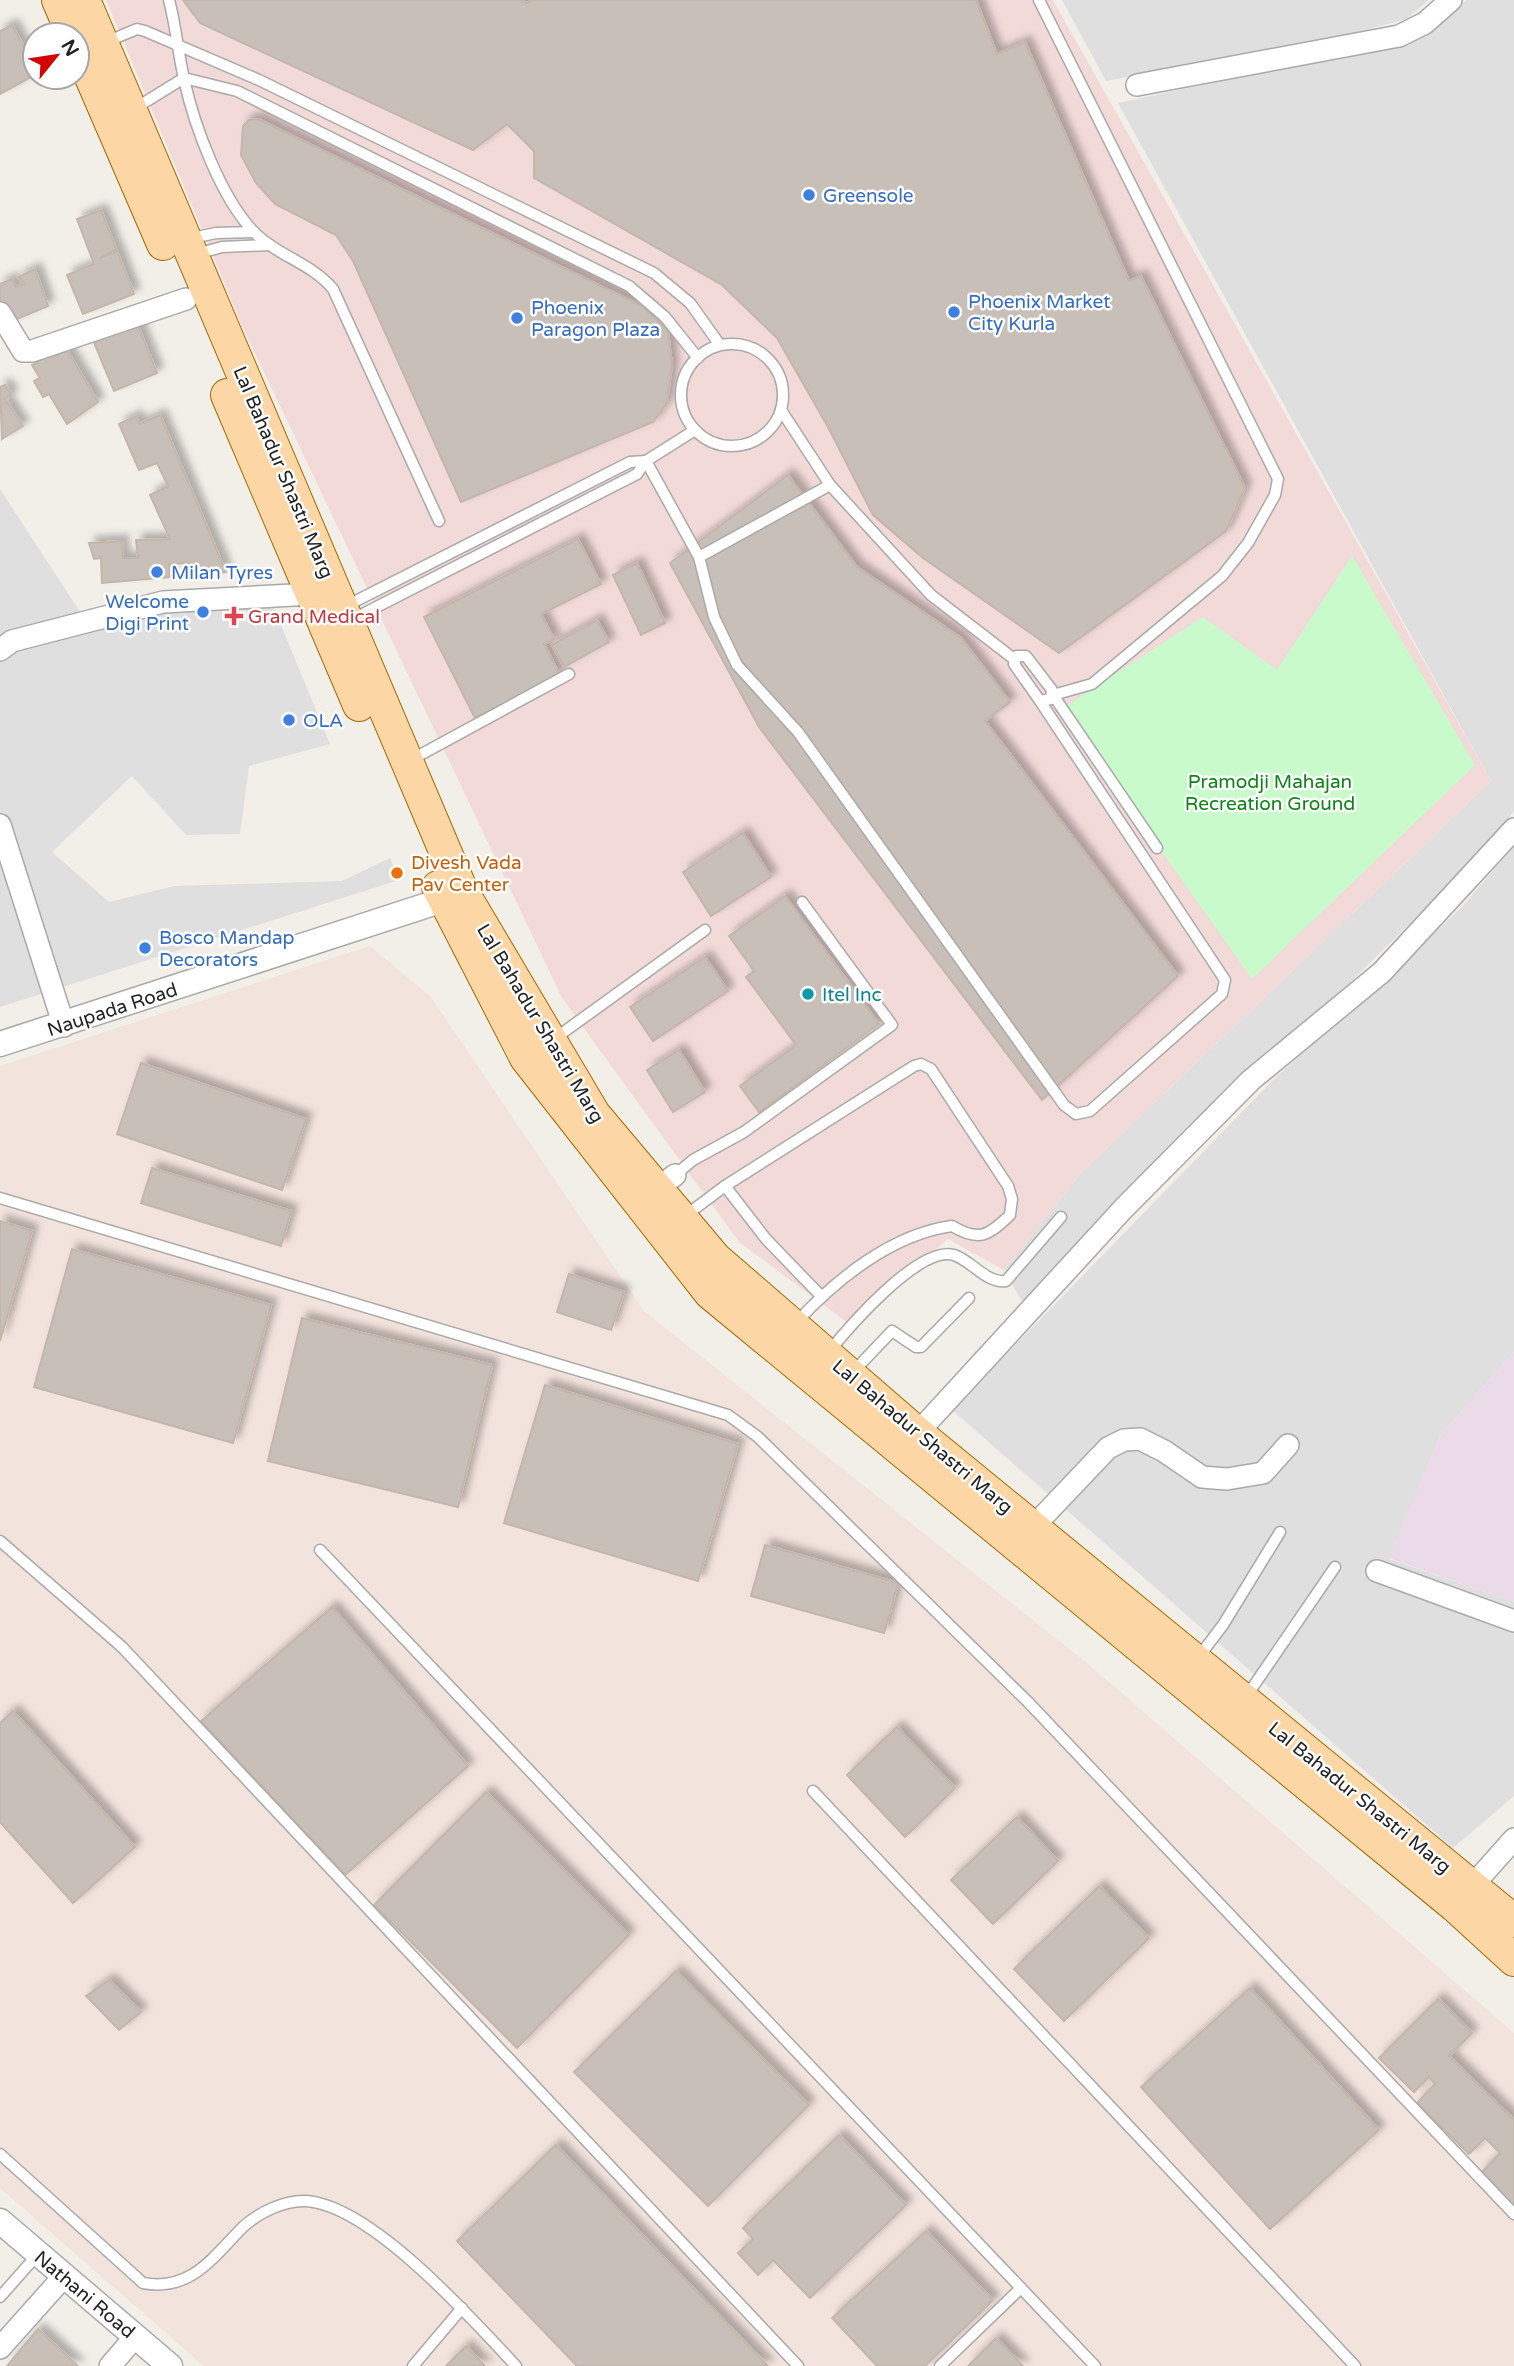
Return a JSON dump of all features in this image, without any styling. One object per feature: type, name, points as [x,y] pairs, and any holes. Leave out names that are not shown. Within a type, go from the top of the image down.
[{"type":"main road","points":[[58,0],[67,21]]},
{"type":"main road","name":"Lal Bahadur Shastri Marg","points":[[84,0],[87,21]]},
{"type":"main road","name":"Lal Bahadur Shastri Marg","points":[[91,46],[131,111],[345,615],[407,762],[452,896]]},
{"type":"main road","name":"Lal Bahadur Shastri Marg","points":[[91,47],[186,299],[312,594],[452,896],[538,1050],[719,1281],[1463,1897],[1514,1921]]},
{"type":"main road","name":"Lal Bahadur Shastri Marg","points":[[538,1050],[594,1114],[666,1182],[682,1219],[719,1281],[793,1326],[826,1355],[842,1385]]},
{"type":"main road","name":"Lal Bahadur Shastri Marg","points":[[909,1441],[1032,1528],[1243,1701],[1463,1897],[1514,1960]]},
{"type":"street","points":[[1137,85],[1399,36],[1425,23],[1451,0]]},
{"type":"street","points":[[0,313],[23,351],[32,351],[186,299]]},
{"type":"street","points":[[0,650],[12,641],[163,602],[312,594]]},
{"type":"street","points":[[0,825],[64,1026]]},
{"type":"street","points":[[909,1441],[1134,1198],[1251,1080],[1382,972],[1514,830]]},
{"type":"street","name":"Naupada Road","points":[[0,1044],[64,1026],[452,896]]},
{"type":"street","points":[[1032,1528],[1108,1448],[1124,1440],[1140,1439],[1164,1451],[1202,1478],[1227,1479],[1263,1473],[1288,1445]]},
{"type":"street","points":[[1377,1571],[1514,1621]]},
{"type":"street","points":[[1463,1897],[1514,1839]]},
{"type":"street","name":"Nathani Road","points":[[2,2232],[170,2366]]},
{"type":"street","name":"Nathani Road","points":[[35,2257],[58,2283],[134,2356]]},
{"type":"street","points":[[0,2348],[58,2283]]},
{"type":"street","points":[[110,2366],[134,2356]]},
{"type":"lane","points":[[169,0],[181,48],[184,78],[216,169],[232,202],[254,232],[270,245],[319,273],[333,289],[439,521]]},
{"type":"lane","points":[[1039,0],[1278,479],[1275,495],[1248,543],[1222,576],[1091,684],[1053,695],[1046,702],[1040,701]]},
{"type":"lane","points":[[91,44],[137,29],[259,80],[654,273],[690,303],[720,345]]},
{"type":"lane","points":[[131,111],[184,78],[237,92],[629,286],[665,317],[698,358]]},
{"type":"lane","points":[[188,247],[216,233],[254,232]]},
{"type":"lane","points":[[188,247],[270,245]]},
{"type":"lane","points":[[720,345],[750,347],[769,360],[781,380],[781,410],[774,426],[761,438],[745,445],[718,444],[695,430],[685,415],[681,398],[683,380],[698,358],[720,345]]},
{"type":"lane","points":[[646,461],[699,557],[714,617],[737,665],[798,732],[1064,1105],[1076,1114],[1090,1111],[1222,994],[1225,980],[1014,664],[1014,659],[930,596],[830,485],[781,410]]},
{"type":"lane","points":[[345,615],[630,463],[646,461],[695,430]]},
{"type":"lane","points":[[699,557],[830,485]]},
{"type":"lane","points":[[1014,659],[1026,656],[1157,848]]},
{"type":"lane","points":[[407,762],[569,674]]},
{"type":"lane","points":[[666,1182],[693,1160],[744,1132],[892,1025],[802,902]]},
{"type":"lane","points":[[538,1050],[705,930]]},
{"type":"lane","points":[[682,1219],[725,1186],[914,1066],[921,1064],[932,1069],[1008,1186],[1012,1199],[1010,1215],[980,1236],[970,1237],[952,1226],[899,1243],[821,1296],[793,1326]]},
{"type":"lane","points":[[725,1186],[766,1239],[821,1296]]},
{"type":"lane","points":[[0,1198],[727,1415],[758,1437],[1028,1702],[1514,2214]]},
{"type":"lane","points":[[826,1355],[894,1281],[928,1261],[944,1254],[954,1255],[990,1278],[1006,1281],[1062,1217]]},
{"type":"lane","points":[[842,1385],[887,1334],[898,1333],[916,1347],[921,1347],[969,1298]]},
{"type":"lane","points":[[1195,1661],[1223,1625],[1280,1532]]},
{"type":"lane","points":[[0,1541],[122,1647],[798,2366]]},
{"type":"lane","points":[[320,1550],[1095,2366]]},
{"type":"lane","points":[[1243,1701],[1335,1567]]},
{"type":"lane","points":[[813,1791],[1355,2366]]},
{"type":"lane","points":[[0,2154],[143,2283],[159,2286],[191,2278],[208,2265],[246,2224],[276,2206],[306,2201],[337,2210],[374,2230],[463,2308],[516,2366]]},
{"type":"lane","points":[[0,2297],[35,2257]]},
{"type":"lane","points":[[940,2366],[1021,2288]]},
{"type":"lane","points":[[413,2366],[463,2308]]},
{"type":"shaded area","points":[[106,0],[1053,0],[1491,781],[1081,1173],[1004,1270],[948,1239],[848,1323],[739,1242],[562,998],[243,328]]},
{"type":"shaded area","points":[[1062,0],[1429,0],[1406,19],[1336,38],[1106,81]]},
{"type":"shaded area","points":[[1467,0],[1514,0],[1514,811],[1482,852],[1024,1305],[1004,1270],[1081,1173],[1491,781],[1118,103],[1410,41]]},
{"type":"shaded area","points":[[0,489],[82,615],[271,601],[330,744],[249,766],[240,834],[186,835],[132,776],[52,852],[109,902],[175,886],[342,881],[390,858],[399,880],[0,1007]]},
{"type":"shaded area","points":[[1514,846],[1514,1352],[1441,1434],[1389,1559],[1514,1602],[1514,1796],[1453,1848],[952,1410],[1274,1079],[1460,909]]},
{"type":"shaded area","points":[[370,946],[430,996],[644,1311],[1087,1663],[1514,2033],[1514,2366],[204,2366],[0,2188],[0,1066]]},
{"type":"shaded area","points":[[1514,1352],[1514,1602],[1388,1558],[1441,1434]]},
{"type":"green space","name":"Pramodji Mahajan Recreation Ground","points":[[1352,556],[1475,765],[1252,979],[1061,709],[1203,617],[1277,670]]},
{"type":"building","name":"Phoenix Market City Kurla","points":[[183,0],[521,0],[527,3],[533,0],[976,0],[997,54],[1025,42],[1129,281],[1141,276],[1245,488],[1226,531],[1059,653],[923,558],[873,515],[828,427],[777,338],[722,285],[534,178],[534,151],[507,124],[473,150],[200,23]]},
{"type":"building","points":[[12,25],[21,41],[21,83],[0,94],[0,31]]},
{"type":"building","name":"Phoenix Paragon Plaza","points":[[258,119],[642,306],[668,331],[672,365],[667,403],[653,422],[461,502],[353,261],[336,235],[275,204],[256,183],[241,155],[243,126],[249,120]]},
{"type":"building","points":[[101,210],[116,249],[100,258],[117,251],[134,294],[83,314],[67,275],[94,264],[77,219]]},
{"type":"building","points":[[35,269],[48,306],[10,322],[0,301],[0,284],[12,279],[16,287],[24,283],[18,277]]},
{"type":"building","points":[[137,323],[157,373],[114,391],[93,340]]},
{"type":"building","points":[[67,350],[98,402],[67,424],[49,394],[43,397],[34,381],[40,378],[32,365],[53,352],[56,356]]},
{"type":"building","points":[[5,385],[12,395],[5,399],[23,426],[2,439],[0,387]]},
{"type":"building","points":[[160,415],[226,572],[191,575],[190,563],[169,564],[170,577],[102,583],[101,558],[94,559],[89,543],[122,541],[123,558],[138,558],[136,540],[170,539],[150,495],[168,486],[157,463],[139,470],[119,424],[136,416],[139,424]]},
{"type":"building","points":[[788,475],[857,567],[961,638],[1010,702],[985,721],[1178,976],[1042,1100],[759,727],[670,563]]},
{"type":"building","points":[[578,539],[601,584],[541,614],[554,639],[544,644],[560,675],[475,718],[424,617]]},
{"type":"building","points":[[637,563],[665,623],[641,635],[613,575]]},
{"type":"building","points":[[597,620],[609,642],[564,667],[552,645]]},
{"type":"building","points":[[743,833],[771,877],[711,916],[683,872]]},
{"type":"building","name":"Itel Inc","points":[[785,896],[879,1024],[759,1112],[740,1086],[796,1045],[746,977],[754,971],[729,936]]},
{"type":"building","points":[[705,957],[728,991],[653,1041],[630,1007]]},
{"type":"building","points":[[679,1050],[705,1092],[673,1112],[647,1070]]},
{"type":"building","points":[[141,1063],[306,1119],[282,1190],[117,1134]]},
{"type":"building","points":[[152,1168],[291,1211],[281,1246],[141,1203]]},
{"type":"building","points":[[0,1221],[32,1231],[0,1341]]},
{"type":"building","points":[[72,1249],[271,1305],[233,1443],[34,1387]]},
{"type":"building","points":[[569,1274],[624,1292],[611,1330],[557,1312]]},
{"type":"building","points":[[302,1318],[492,1365],[458,1507],[268,1461]]},
{"type":"building","points":[[545,1385],[738,1444],[698,1581],[504,1523]]},
{"type":"building","points":[[765,1545],[898,1583],[884,1633],[751,1596]]},
{"type":"building","points":[[332,1607],[468,1766],[345,1875],[201,1721]]},
{"type":"building","points":[[13,1711],[135,1847],[73,1903],[0,1822],[0,1723]]},
{"type":"building","points":[[897,1727],[955,1788],[905,1837],[847,1775]]},
{"type":"building","points":[[486,1792],[629,1935],[517,2048],[374,1905]]},
{"type":"building","points":[[1017,1817],[1058,1861],[993,1924],[951,1880]]},
{"type":"building","points":[[1099,1886],[1149,1938],[1064,2021],[1014,1969]]},
{"type":"building","points":[[676,1971],[809,2105],[708,2206],[574,2072]]},
{"type":"building","points":[[109,1980],[141,2012],[119,2030],[86,1996]]},
{"type":"building","points":[[1250,1988],[1379,2130],[1270,2229],[1141,2087]]},
{"type":"building","points":[[1438,1999],[1472,2033],[1449,2056],[1514,2120],[1514,2207],[1480,2174],[1500,2153],[1485,2138],[1469,2154],[1417,2103],[1435,2084],[1429,2077],[1414,2092],[1379,2058]]},
{"type":"building","points":[[839,2135],[906,2205],[810,2298],[773,2260],[758,2275],[738,2253],[753,2239],[743,2228]]},
{"type":"building","points":[[556,2145],[768,2366],[577,2366],[457,2241]]},
{"type":"building","points":[[926,2231],[993,2300],[925,2366],[877,2366],[832,2318]]},
{"type":"building","points":[[38,2329],[78,2366],[7,2366]]},
{"type":"building","points":[[996,2338],[1023,2366],[968,2366]]},
{"type":"building","points":[[466,2346],[485,2366],[446,2366]]},
{"type":"place","name":"Greensole","points":[[809,195]]},
{"type":"place","name":"Phoenix Market City Kurla","points":[[954,312]]},
{"type":"place","name":"Phoenix Paragon Plaza","points":[[517,318]]},
{"type":"place","name":"Milan Tyres","points":[[157,572]]},
{"type":"place","name":"Welcome Digi Print","points":[[203,612]]},
{"type":"place","name":"Grand Medical","points":[[234,616]]},
{"type":"place","name":"OLA","points":[[289,720]]},
{"type":"place","name":"Divesh Vada Pav Center","points":[[397,873]]},
{"type":"place","name":"Bosco Mandap Decorators","points":[[145,948]]},
{"type":"place","name":"Itel Inc","points":[[808,994]]}]
